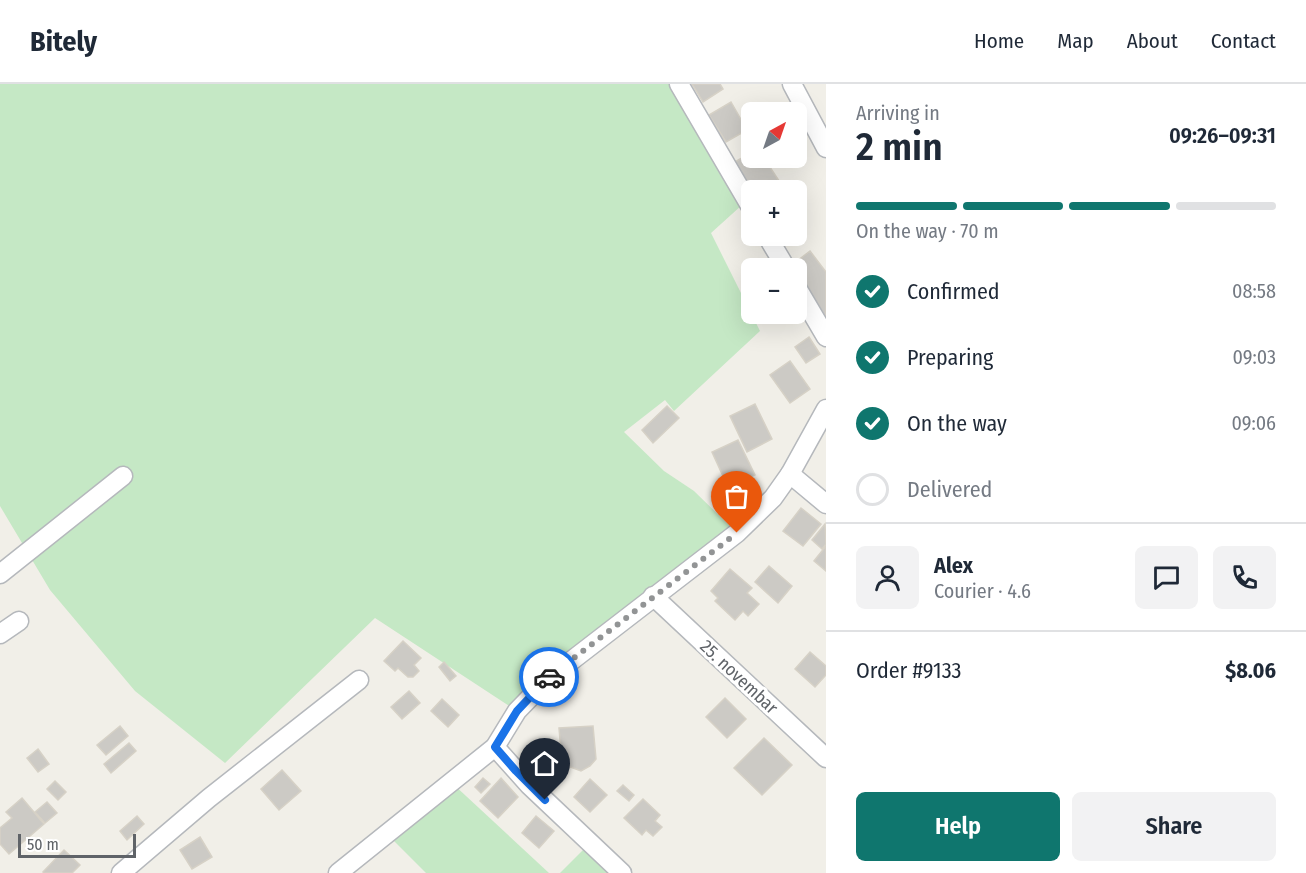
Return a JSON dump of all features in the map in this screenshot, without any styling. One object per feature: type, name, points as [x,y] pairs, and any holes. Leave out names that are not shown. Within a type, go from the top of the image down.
[{"type":"street","points":[[679,84],[741,190]]},
{"type":"street","points":[[792,84],[826,148]]},
{"type":"street","points":[[807,305],[826,337]]},
{"type":"street","points":[[338,873],[495,747],[517,711],[549,678],[737,533],[773,498],[790,474],[826,409]]},
{"type":"street","points":[[790,474],[826,504]]},
{"type":"street","points":[[0,574],[123,476]]},
{"type":"street","name":"25. novembar","points":[[653,596],[826,758]]},
{"type":"street","points":[[0,634],[19,621]]},
{"type":"street","points":[[121,873],[226,785],[359,680]]},
{"type":"street","points":[[495,747],[529,785],[622,873]]},
{"type":"green space","points":[[0,84],[679,84],[741,203],[741,206],[711,233],[741,293],[741,324],[756,324],[760,331],[674,411],[665,400],[624,432],[664,471],[694,491],[737,533],[517,711],[375,618],[225,763],[135,691],[50,590],[0,506]]},
{"type":"green space","points":[[452,783],[549,873],[426,873],[387,834]]},
{"type":"green space","points":[[590,843],[622,873],[560,873]]},
{"type":"building","points":[[692,84],[720,84],[723,89],[703,102]]},
{"type":"building","points":[[731,102],[741,120],[741,133],[726,142],[709,115]]},
{"type":"building","points":[[741,158],[741,168],[771,168],[778,180],[745,180],[733,163]]},
{"type":"building","points":[[810,251],[826,272],[826,317],[807,293],[807,258],[801,258]]},
{"type":"building","points":[[809,337],[820,354],[806,363],[795,347]]},
{"type":"building","points":[[790,361],[810,389],[790,403],[770,375]]},
{"type":"building","points":[[755,404],[772,439],[747,452],[730,416]]},
{"type":"building","points":[[667,406],[679,418],[653,443],[642,430]]},
{"type":"building","points":[[738,440],[755,475],[728,487],[712,452]]},
{"type":"building","points":[[801,508],[821,524],[803,546],[783,531]]},
{"type":"building","points":[[825,524],[826,544],[822,549],[812,540]]},
{"type":"building","points":[[826,546],[826,571],[814,561]]},
{"type":"building","points":[[769,566],[792,586],[778,603],[755,582]]},
{"type":"building","points":[[730,569],[752,588],[747,593],[759,604],[748,616],[743,611],[735,620],[715,601],[718,598],[711,591]]},
{"type":"building","points":[[403,641],[421,658],[414,665],[419,671],[413,677],[408,677],[398,668],[395,671],[384,661]]},
{"type":"building","points":[[810,652],[826,666],[826,675],[815,687],[795,669]]},
{"type":"building","points":[[444,662],[456,676],[450,681],[439,667]]},
{"type":"building","points":[[409,691],[420,703],[402,719],[391,707]]},
{"type":"building","points":[[725,698],[746,719],[727,738],[706,717]]},
{"type":"building","points":[[442,699],[459,715],[448,727],[431,711]]},
{"type":"building","points":[[120,726],[128,736],[106,755],[97,745]]},
{"type":"building","points":[[593,726],[596,759],[581,771],[562,764],[559,728]]},
{"type":"building","points":[[764,738],[792,765],[762,795],[734,768]]},
{"type":"building","points":[[129,743],[136,751],[111,773],[104,764]]},
{"type":"building","points":[[38,749],[49,764],[38,772],[27,758]]},
{"type":"building","points":[[282,770],[301,791],[279,810],[261,789]]},
{"type":"building","points":[[483,778],[490,784],[481,793],[475,787]]},
{"type":"building","points":[[501,778],[518,797],[498,818],[480,801]]},
{"type":"building","points":[[590,779],[607,795],[590,812],[574,797]]},
{"type":"building","points":[[55,781],[66,792],[58,800],[47,789]]},
{"type":"building","points":[[623,785],[634,795],[629,801],[617,791]]},
{"type":"building","points":[[22,798],[44,824],[9,854],[0,844],[0,828],[12,818],[6,812]]},
{"type":"building","points":[[643,799],[660,815],[655,821],[662,827],[653,836],[646,830],[642,835],[624,818]]},
{"type":"building","points":[[47,802],[57,813],[45,823],[35,812]]},
{"type":"building","points":[[137,816],[144,824],[127,840],[120,831]]},
{"type":"building","points":[[536,816],[554,831],[539,848],[522,833]]},
{"type":"building","points":[[200,837],[212,857],[192,869],[180,850]]},
{"type":"building","points":[[64,850],[80,865],[72,873],[44,873],[43,872]]},
{"type":"way so far","points":[[549,677],[737,533]]},
{"type":"route","points":[[545,800],[495,747],[517,711],[549,677]]}]
